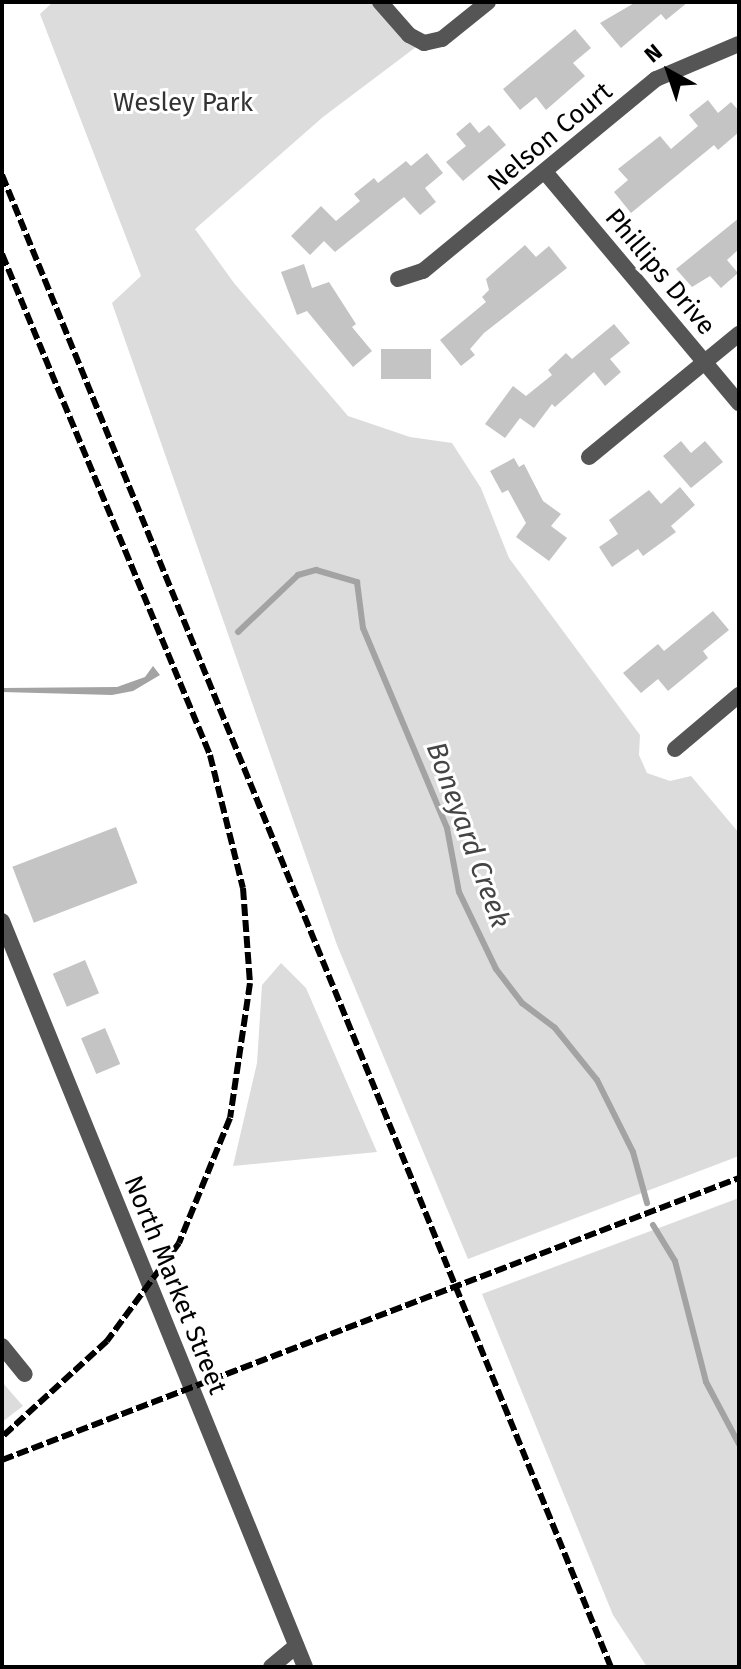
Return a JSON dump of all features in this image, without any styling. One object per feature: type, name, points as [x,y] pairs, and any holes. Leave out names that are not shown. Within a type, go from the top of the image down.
[{"type":"street","points":[[380,2],[409,35],[424,43],[442,39],[488,2]]},
{"type":"street","name":"Nelson Court","points":[[398,279],[423,271],[656,79],[739,44]]},
{"type":"street","name":"Phillips Drive","points":[[545,172],[739,403]]},
{"type":"street","points":[[589,457],[739,334]]},
{"type":"street","points":[[675,749],[739,695]]},
{"type":"street","name":"North Market Street","points":[[2,921],[305,1667]]},
{"type":"street","points":[[2,1346],[25,1374]]},
{"type":"street","points":[[271,1667],[296,1646]]},
{"type":"green space","name":"Wesley Park","points":[[53,2],[380,2],[416,47],[323,117],[195,229],[234,283],[348,416],[410,437],[452,443],[481,488],[509,558],[640,735],[639,755],[647,773],[670,781],[691,776],[739,833],[739,1156],[468,1259],[337,945],[112,303],[141,276],[40,14]]},
{"type":"green space","points":[[281,963],[306,988],[377,1152],[233,1166],[257,1063],[262,985]]},
{"type":"green space","points":[[739,1198],[739,1667],[647,1667],[613,1615],[482,1294]]},
{"type":"green space","points":[[2,1382],[23,1406],[2,1422]]},
{"type":"shaded area","points":[[153,666],[160,675],[133,691],[112,695],[2,692],[2,688],[117,687],[145,677]]},
{"type":"building","points":[[636,2],[688,2],[666,20],[661,14],[621,48],[600,23]]},
{"type":"building","points":[[575,29],[591,48],[573,63],[585,76],[546,110],[536,97],[520,110],[503,89]]},
{"type":"building","points":[[708,100],[718,113],[731,102],[739,111],[739,132],[718,150],[714,145],[631,213],[614,192],[628,180],[618,169],[660,136],[671,149],[698,126],[689,115]]},
{"type":"building","points":[[470,122],[479,133],[489,125],[506,145],[463,181],[446,162],[466,146],[456,134]]},
{"type":"building","points":[[427,153],[443,173],[425,188],[436,202],[420,215],[404,197],[335,252],[324,241],[310,255],[291,236],[321,206],[336,221],[360,201],[354,194],[374,178],[378,183],[406,161],[411,166]]},
{"type":"building","points":[[739,218],[739,249],[727,260],[738,273],[721,288],[710,276],[692,287],[676,269]]},
{"type":"building","points":[[525,245],[536,257],[549,246],[567,268],[484,333],[470,349],[475,355],[461,366],[440,340],[486,302],[482,297],[489,290],[486,279]]},
{"type":"building","points":[[304,264],[312,288],[329,282],[356,324],[352,327],[372,351],[353,367],[307,311],[297,315],[281,272]]},
{"type":"building","points":[[614,324],[630,343],[610,359],[621,372],[605,386],[594,372],[555,407],[552,404],[534,428],[520,418],[505,438],[485,424],[513,386],[526,396],[552,375],[548,370],[566,353],[572,359]]},
{"type":"building","points":[[381,349],[431,349],[431,379],[381,379]]},
{"type":"building","points":[[681,441],[691,453],[705,441],[723,462],[691,488],[663,456]]},
{"type":"building","points":[[514,458],[519,467],[524,464],[543,501],[561,514],[551,526],[567,538],[549,561],[516,537],[526,523],[508,490],[502,493],[490,471]]},
{"type":"building","points":[[680,487],[695,505],[671,526],[676,532],[643,556],[638,549],[612,567],[599,547],[618,534],[609,520],[649,490],[661,504]]},
{"type":"building","points":[[713,611],[729,630],[703,651],[708,658],[668,691],[658,679],[641,693],[623,673],[658,644],[664,651]]},
{"type":"building","points":[[116,827],[138,883],[34,923],[12,867]]},
{"type":"building","points":[[85,960],[99,993],[67,1007],[53,974]]},
{"type":"building","points":[[105,1028],[120,1064],[96,1074],[81,1038]]},
{"type":"waterway","name":"Boneyard Creek","points":[[238,632],[298,575],[316,570],[357,582],[363,628],[447,828],[459,892],[496,969],[522,1003],[555,1028],[597,1080],[633,1152],[647,1203]]},
{"type":"waterway","name":"Boneyard Creek","points":[[653,1225],[675,1261],[706,1382],[739,1444]]},
{"type":"railway","points":[[2,175],[611,1667]]},
{"type":"railway","points":[[2,254],[210,755],[243,888],[250,983],[230,1118],[179,1243],[107,1341],[2,1437]]},
{"type":"railway","points":[[2,1460],[739,1178]]}]
